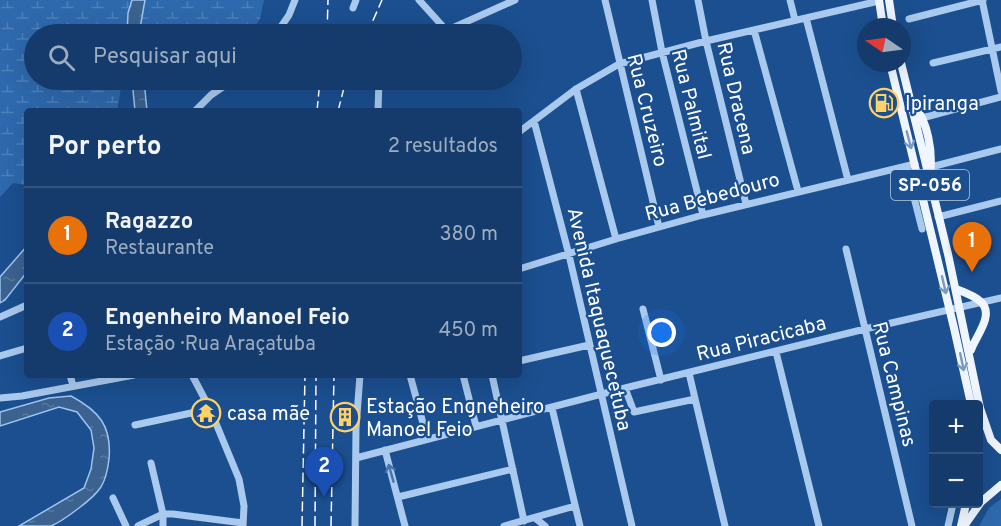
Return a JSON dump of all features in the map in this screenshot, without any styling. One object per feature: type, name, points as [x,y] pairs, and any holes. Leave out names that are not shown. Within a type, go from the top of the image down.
[{"type":"main road","points":[[890,0],[892,18]]},
{"type":"main road","points":[[879,1],[882,18]]},
{"type":"main road","name":"SP-056","points":[[892,72],[911,165],[950,310],[970,400]]},
{"type":"main road","name":"SP-056","points":[[903,72],[956,289],[983,416],[991,440],[1001,450]]},
{"type":"main road","points":[[910,100],[922,118],[931,167],[929,181]]},
{"type":"main road","points":[[956,289],[982,302],[985,308],[985,318],[970,354]]},
{"type":"main road","points":[[963,526],[981,502],[1001,485]]},
{"type":"main road","points":[[963,526],[965,508]]},
{"type":"street","points":[[283,24],[296,0]]},
{"type":"street","points":[[353,8],[356,0]]},
{"type":"street","points":[[419,0],[436,24]]},
{"type":"street","points":[[463,24],[515,0]]},
{"type":"street","name":"Rua Cruzeiro","points":[[605,0],[659,227]]},
{"type":"street","name":"Rua Palmital","points":[[652,0],[662,52],[703,215]]},
{"type":"street","name":"Rua Dracena","points":[[698,0],[746,204]]},
{"type":"street","points":[[790,0],[795,20]]},
{"type":"street","points":[[911,18],[983,0],[1001,91]]},
{"type":"street","points":[[522,130],[576,89],[603,71],[619,64],[706,41],[879,1]]},
{"type":"street","points":[[806,18],[848,180]]},
{"type":"street","points":[[754,30],[798,191]]},
{"type":"street","points":[[933,63],[1001,47]]},
{"type":"street","points":[[576,89],[616,239]]},
{"type":"street","points":[[198,108],[218,90]]},
{"type":"street","points":[[378,108],[379,90]]},
{"type":"street","points":[[922,118],[1001,97]]},
{"type":"street","name":"Avenida Itaquaquecetuba","points":[[534,121],[632,526]]},
{"type":"street","points":[[931,167],[1001,149]]},
{"type":"street","points":[[911,165],[922,229]]},
{"type":"street","name":"Rua Bebedouro","points":[[522,268],[703,215],[911,165]]},
{"type":"street","points":[[938,217],[1001,201]]},
{"type":"street","name":"Rua Campinas","points":[[846,249],[912,526]]},
{"type":"street","name":"Rua Piracicaba","points":[[356,458],[625,388],[1001,298]]},
{"type":"street","points":[[0,317],[24,306]]},
{"type":"street","points":[[643,309],[661,380]]},
{"type":"street","points":[[522,360],[589,345]]},
{"type":"street","points":[[0,356],[24,349]]},
{"type":"street","points":[[776,352],[819,526]]},
{"type":"street","points":[[689,373],[724,526]]},
{"type":"street","points":[[70,378],[73,386]]},
{"type":"street","points":[[0,398],[117,378]]},
{"type":"street","points":[[138,526],[163,514],[188,515],[243,525],[244,506],[239,480],[210,409],[194,378]]},
{"type":"street","points":[[355,526],[356,428],[360,378]]},
{"type":"street","points":[[411,378],[427,438]]},
{"type":"street","points":[[464,378],[476,426]]},
{"type":"street","points":[[493,378],[525,521]]},
{"type":"street","points":[[625,388],[634,412],[695,399]]},
{"type":"street","points":[[552,408],[580,526]]},
{"type":"street","points":[[135,426],[210,409]]},
{"type":"street","points":[[385,450],[405,526]]},
{"type":"street","points":[[151,463],[163,514],[163,526]]},
{"type":"street","points":[[398,497],[513,469]]},
{"type":"street","points":[[113,498],[126,526]]},
{"type":"street","points":[[504,526],[575,507]]},
{"type":"street","points":[[938,526],[948,525],[952,508]]},
{"type":"street","points":[[188,515],[188,526]]},
{"type":"street","points":[[535,518],[545,526]]},
{"type":"green space","points":[[0,0],[264,0],[257,24],[24,24],[24,90],[121,90],[118,108],[24,108],[24,185],[13,183],[0,197]]},
{"type":"green space","points":[[1001,499],[1001,526],[979,526],[989,508]]},
{"type":"water","points":[[132,0],[145,0],[141,24],[127,24]]},
{"type":"water","points":[[133,90],[145,90],[147,108],[135,108]]},
{"type":"water","points":[[24,249],[24,276],[0,303],[0,277]]},
{"type":"water","points":[[71,396],[96,414],[106,429],[109,459],[104,482],[92,497],[55,524],[19,526],[84,488],[91,469],[94,448],[91,430],[77,412],[59,407],[0,426],[0,412],[49,398]]},
{"type":"railway","points":[[327,24],[328,0]]},
{"type":"railway","points":[[371,24],[382,0]]},
{"type":"railway","points":[[317,108],[319,90]]},
{"type":"railway","points":[[339,108],[343,90]]},
{"type":"railway","points":[[302,526],[305,378]]},
{"type":"railway","points":[[315,526],[316,378]]},
{"type":"railway","points":[[331,526],[334,378]]},
{"type":"place","name":"Ipiranga","points":[[884,103]]},
{"type":"place","name":"Ragazzo","points":[[972,272]]},
{"type":"place","name":"casa mãe","points":[[206,413]]},
{"type":"place","name":"Estação Engneheiro Manoel Feio","points":[[345,417]]},
{"type":"place","name":"Engenheiro Manoel Feio","points":[[324,497]]}]
